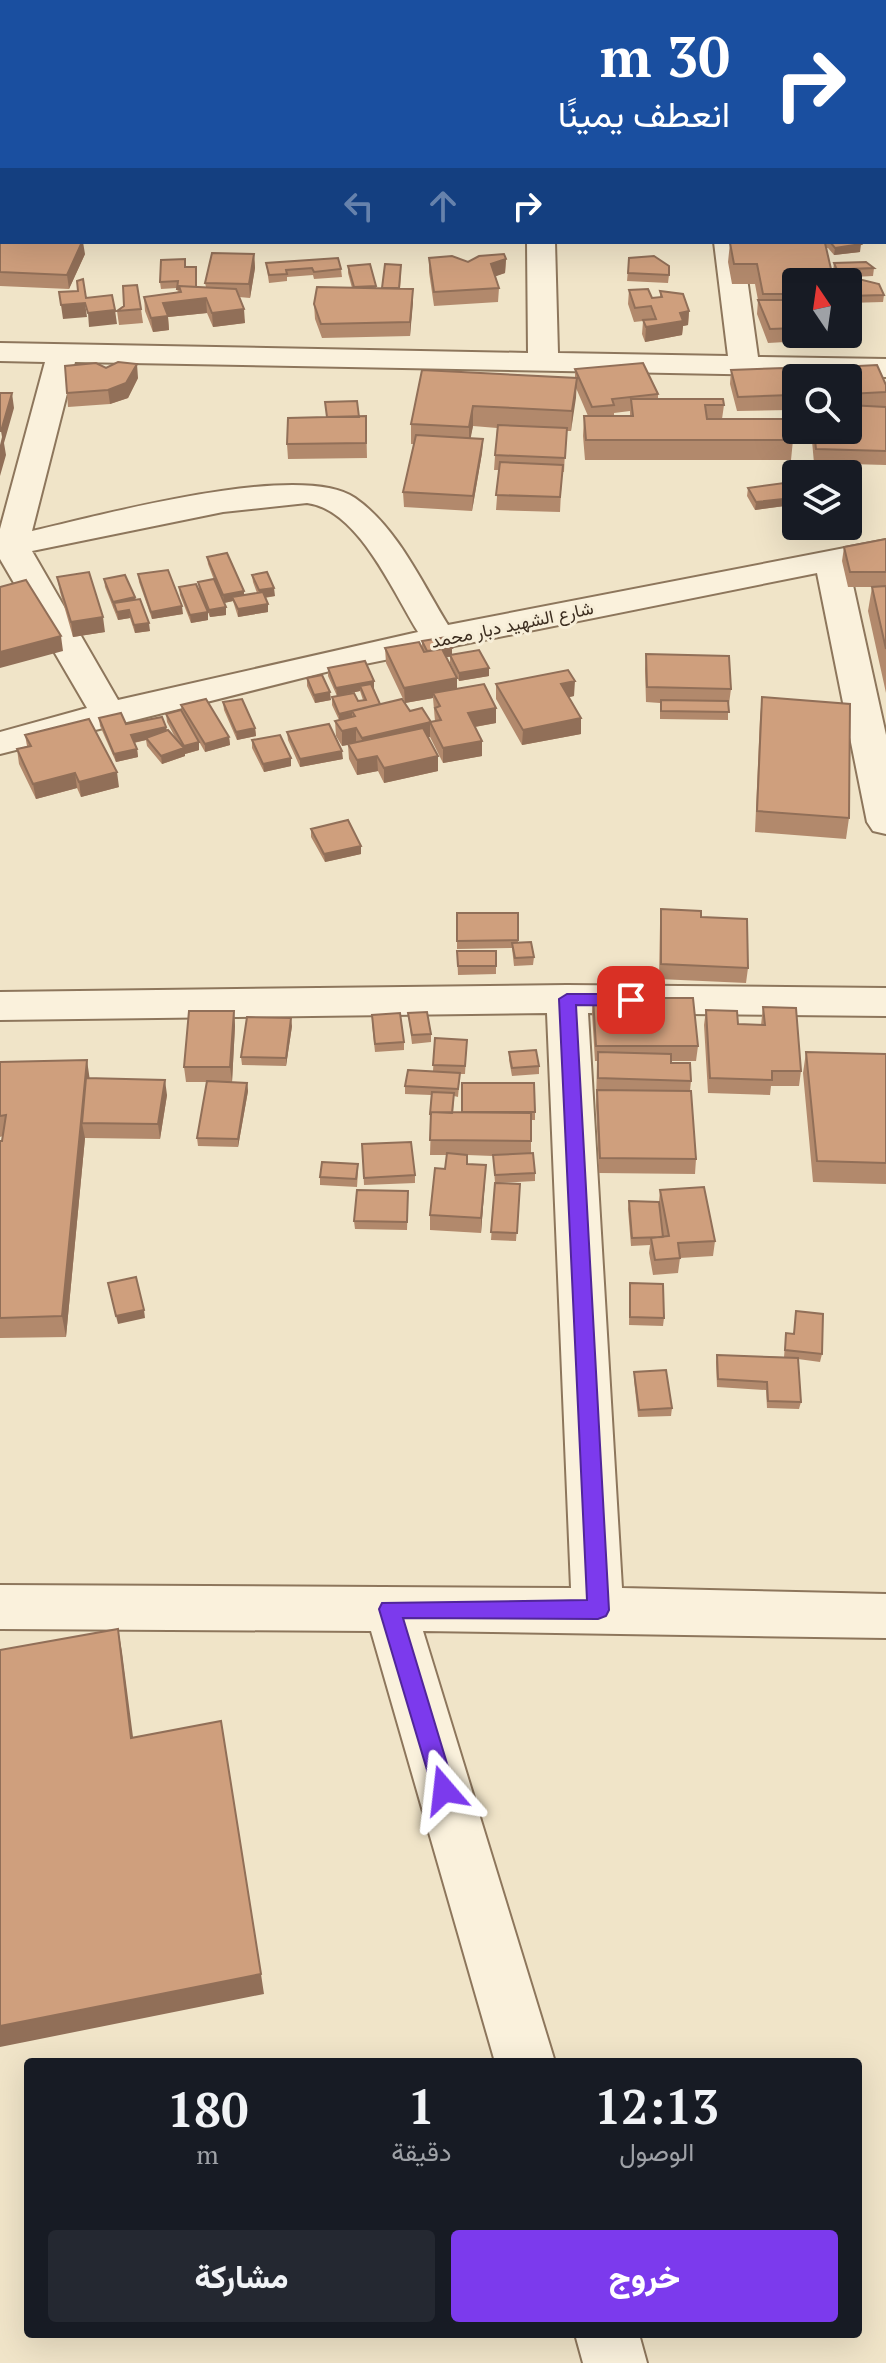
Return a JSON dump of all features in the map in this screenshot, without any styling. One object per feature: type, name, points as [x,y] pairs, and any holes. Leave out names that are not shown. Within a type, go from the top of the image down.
[{"type":"street","points":[[541,244],[543,362]]},
{"type":"street","points":[[728,244],[744,366]]},
{"type":"street","points":[[0,352],[886,368]]},
{"type":"street","points":[[62,353],[6,547],[107,712]]},
{"type":"street","points":[[6,547],[293,492],[329,496],[364,522],[440,640]]},
{"type":"street","name":"شارع الشهيد دبار محمد","points":[[0,743],[107,712],[440,640],[886,550]]},
{"type":"street","points":[[831,560],[854,605],[886,822]]},
{"type":"street","points":[[0,1006],[567,999],[886,1002]]},
{"type":"street","points":[[567,999],[598,1610]]},
{"type":"street","points":[[0,1607],[598,1610],[886,1616]]},
{"type":"street","points":[[390,1609],[524,2058]]},
{"type":"street","points":[[608,2338],[615,2363]]},
{"type":"building","points":[[0,244],[81,244],[67,275],[0,272]]},
{"type":"building","points":[[730,244],[825,244],[831,268],[782,268],[782,294],[763,294],[757,264],[734,264]]},
{"type":"building","points":[[832,244],[861,244],[835,248]]},
{"type":"building","points":[[212,253],[254,254],[249,284],[205,283]]},
{"type":"building","points":[[504,254],[506,259],[491,264],[499,288],[434,292],[429,258],[452,256],[468,262],[479,256]]},
{"type":"building","points":[[654,256],[669,266],[669,275],[628,273],[629,258]]},
{"type":"building","points":[[338,258],[341,269],[314,272],[312,268],[286,270],[287,274],[269,275],[266,263]]},
{"type":"building","points":[[185,259],[185,267],[196,267],[196,287],[179,286],[177,289],[178,281],[160,282],[161,260]]},
{"type":"building","points":[[866,262],[874,268],[836,268],[834,263]]},
{"type":"building","points":[[370,264],[376,286],[354,287],[348,266]]},
{"type":"building","points":[[385,264],[401,265],[399,288],[382,288]]},
{"type":"building","points":[[83,279],[86,298],[112,295],[115,310],[88,313],[85,303],[61,305],[59,292],[78,291],[77,281]]},
{"type":"building","points":[[862,280],[879,284],[884,295],[862,296]]},
{"type":"building","points":[[137,285],[141,309],[117,311],[124,306],[123,286]]},
{"type":"building","points":[[179,286],[236,289],[244,309],[212,313],[206,298],[163,303],[168,316],[151,318],[144,297],[181,292]]},
{"type":"building","points":[[317,287],[413,289],[410,322],[321,324],[314,304]]},
{"type":"building","points":[[648,289],[652,298],[662,297],[660,291],[683,294],[689,311],[680,313],[683,321],[646,327],[643,320],[656,319],[651,306],[635,308],[629,290]]},
{"type":"building","points":[[758,300],[782,300],[782,329],[770,329]]},
{"type":"building","points":[[118,362],[137,364],[126,383],[108,390],[67,393],[65,366],[96,363],[106,368]]},
{"type":"building","points":[[643,363],[658,394],[612,399],[614,405],[592,407],[575,369]]},
{"type":"building","points":[[877,365],[886,392],[862,393],[862,366]]},
{"type":"building","points":[[782,368],[782,395],[738,397],[731,370]]},
{"type":"building","points":[[422,370],[577,378],[572,411],[473,406],[469,427],[411,424]]},
{"type":"building","points":[[0,393],[12,393],[1,431],[0,431]]},
{"type":"building","points":[[631,399],[723,399],[724,405],[705,405],[707,419],[782,419],[782,440],[586,440],[584,416],[633,416]]},
{"type":"building","points":[[357,401],[359,417],[327,417],[325,402]]},
{"type":"building","points":[[862,406],[886,407],[886,451],[816,449],[815,444],[862,444]]},
{"type":"building","points":[[366,416],[366,443],[287,444],[288,418]]},
{"type":"building","points":[[498,425],[567,428],[565,458],[495,455]]},
{"type":"building","points":[[416,435],[483,439],[473,496],[403,492]]},
{"type":"building","points":[[500,462],[563,465],[560,497],[496,495]]},
{"type":"building","points":[[782,483],[782,499],[756,502],[748,488]]},
{"type":"building","points":[[886,539],[886,572],[850,572],[844,547]]},
{"type":"building","points":[[227,553],[244,591],[223,595],[207,557]]},
{"type":"building","points":[[168,570],[182,606],[151,612],[138,574]]},
{"type":"building","points":[[89,572],[103,617],[71,622],[57,577]]},
{"type":"building","points":[[267,572],[274,588],[259,590],[252,575]]},
{"type":"building","points":[[125,575],[135,597],[113,602],[104,579]]},
{"type":"building","points":[[214,579],[226,607],[209,610],[198,582]]},
{"type":"building","points":[[26,580],[61,636],[0,652],[0,587]]},
{"type":"building","points":[[196,584],[208,612],[190,615],[179,587]]},
{"type":"building","points":[[886,586],[886,649],[872,587]]},
{"type":"building","points":[[263,592],[268,604],[238,609],[232,597]]},
{"type":"building","points":[[140,599],[149,623],[134,625],[129,610],[117,612],[114,603]]},
{"type":"building","points":[[446,637],[452,648],[427,651],[422,641]]},
{"type":"building","points":[[419,642],[424,652],[442,649],[457,678],[404,688],[385,648]]},
{"type":"building","points":[[479,650],[489,668],[459,673],[450,655]]},
{"type":"building","points":[[646,654],[729,656],[731,689],[647,687]]},
{"type":"building","points":[[365,661],[374,681],[336,688],[328,668]]},
{"type":"building","points":[[568,670],[575,681],[561,684],[581,718],[523,730],[496,684]]},
{"type":"building","points":[[322,675],[330,692],[314,695],[307,678]]},
{"type":"building","points":[[371,684],[380,704],[339,714],[332,697],[354,693],[358,701],[366,700],[360,686]]},
{"type":"building","points":[[484,684],[496,708],[468,713],[482,741],[443,748],[430,722],[441,720],[435,708],[440,706],[433,693]]},
{"type":"building","points":[[762,697],[850,704],[849,818],[757,811]]},
{"type":"building","points":[[206,699],[229,737],[205,744],[181,705]]},
{"type":"building","points":[[242,699],[255,728],[236,732],[223,702]]},
{"type":"building","points":[[402,699],[410,711],[422,708],[431,722],[362,738],[356,728],[342,731],[335,721],[355,716],[352,711]]},
{"type":"building","points":[[661,700],[728,701],[729,712],[661,711]]},
{"type":"building","points":[[181,710],[199,742],[184,746],[166,714]]},
{"type":"building","points":[[121,713],[126,724],[162,717],[166,727],[131,735],[137,749],[114,754],[99,718]]},
{"type":"building","points":[[89,719],[117,772],[79,782],[75,773],[33,784],[17,749],[31,746],[25,735]]},
{"type":"building","points":[[329,724],[342,751],[300,759],[287,732]]},
{"type":"building","points":[[423,728],[438,756],[384,768],[377,756],[357,760],[348,744]]},
{"type":"building","points":[[168,730],[184,748],[161,756],[146,738]]},
{"type":"building","points":[[280,735],[291,758],[263,764],[252,740]]},
{"type":"building","points":[[348,820],[361,846],[324,854],[311,829]]},
{"type":"building","points":[[661,909],[701,911],[701,917],[747,919],[748,968],[661,964]]},
{"type":"building","points":[[457,913],[518,913],[518,940],[457,941]]},
{"type":"building","points":[[531,942],[534,957],[515,958],[512,943]]},
{"type":"building","points":[[457,951],[496,951],[496,966],[458,966]]},
{"type":"building","points":[[593,998],[693,998],[698,1046],[596,1046]]},
{"type":"building","points":[[763,1007],[796,1008],[801,1071],[772,1071],[772,1080],[710,1078],[706,1010],[737,1011],[738,1024],[765,1025]]},
{"type":"building","points":[[189,1011],[234,1011],[230,1067],[184,1067]]},
{"type":"building","points":[[427,1012],[431,1034],[412,1035],[408,1013]]},
{"type":"building","points":[[400,1013],[404,1042],[375,1044],[372,1015]]},
{"type":"building","points":[[247,1017],[291,1018],[286,1058],[241,1057]]},
{"type":"building","points":[[435,1038],[467,1040],[465,1066],[433,1065]]},
{"type":"building","points":[[536,1050],[539,1066],[512,1068],[509,1052]]},
{"type":"building","points":[[598,1052],[671,1054],[671,1063],[690,1063],[691,1081],[598,1078]]},
{"type":"building","points":[[806,1052],[886,1054],[886,1163],[817,1161]]},
{"type":"building","points":[[87,1060],[62,1316],[0,1318],[0,1141],[6,1115],[0,1116],[0,1062]]},
{"type":"building","points":[[408,1070],[460,1073],[458,1089],[405,1086]]},
{"type":"building","points":[[86,1078],[165,1080],[158,1124],[82,1123]]},
{"type":"building","points":[[207,1081],[247,1083],[238,1139],[197,1138]]},
{"type":"building","points":[[462,1083],[534,1083],[535,1112],[462,1112]]},
{"type":"building","points":[[597,1090],[691,1091],[696,1159],[600,1158]]},
{"type":"building","points":[[432,1092],[454,1093],[452,1113],[430,1114]]},
{"type":"building","points":[[431,1112],[531,1113],[531,1141],[430,1140]]},
{"type":"building","points":[[411,1142],[415,1175],[364,1178],[362,1144]]},
{"type":"building","points":[[447,1153],[467,1155],[467,1164],[486,1165],[481,1218],[430,1215],[435,1168],[445,1169]]},
{"type":"building","points":[[533,1153],[535,1173],[495,1175],[493,1155]]},
{"type":"building","points":[[322,1162],[358,1164],[356,1179],[320,1177]]},
{"type":"building","points":[[495,1183],[520,1184],[517,1233],[491,1232]]},
{"type":"building","points":[[704,1187],[715,1241],[678,1243],[680,1258],[655,1260],[651,1238],[669,1236],[660,1190]]},
{"type":"building","points":[[357,1190],[408,1191],[407,1222],[354,1221]]},
{"type":"building","points":[[629,1201],[659,1202],[663,1237],[632,1238]]},
{"type":"building","points":[[136,1277],[144,1310],[116,1316],[108,1283]]},
{"type":"building","points":[[630,1283],[663,1284],[664,1318],[630,1317]]},
{"type":"building","points":[[796,1311],[823,1314],[822,1354],[785,1350],[786,1333],[794,1334]]},
{"type":"building","points":[[717,1355],[798,1358],[801,1402],[768,1401],[767,1382],[718,1379]]},
{"type":"building","points":[[666,1370],[672,1408],[639,1410],[634,1372]]},
{"type":"building","points":[[118,1629],[131,1738],[221,1721],[261,1974],[0,2026],[0,1650]]},
{"type":"route","points":[[444,1790],[390,1609],[598,1610],[567,999],[631,1000]]}]
